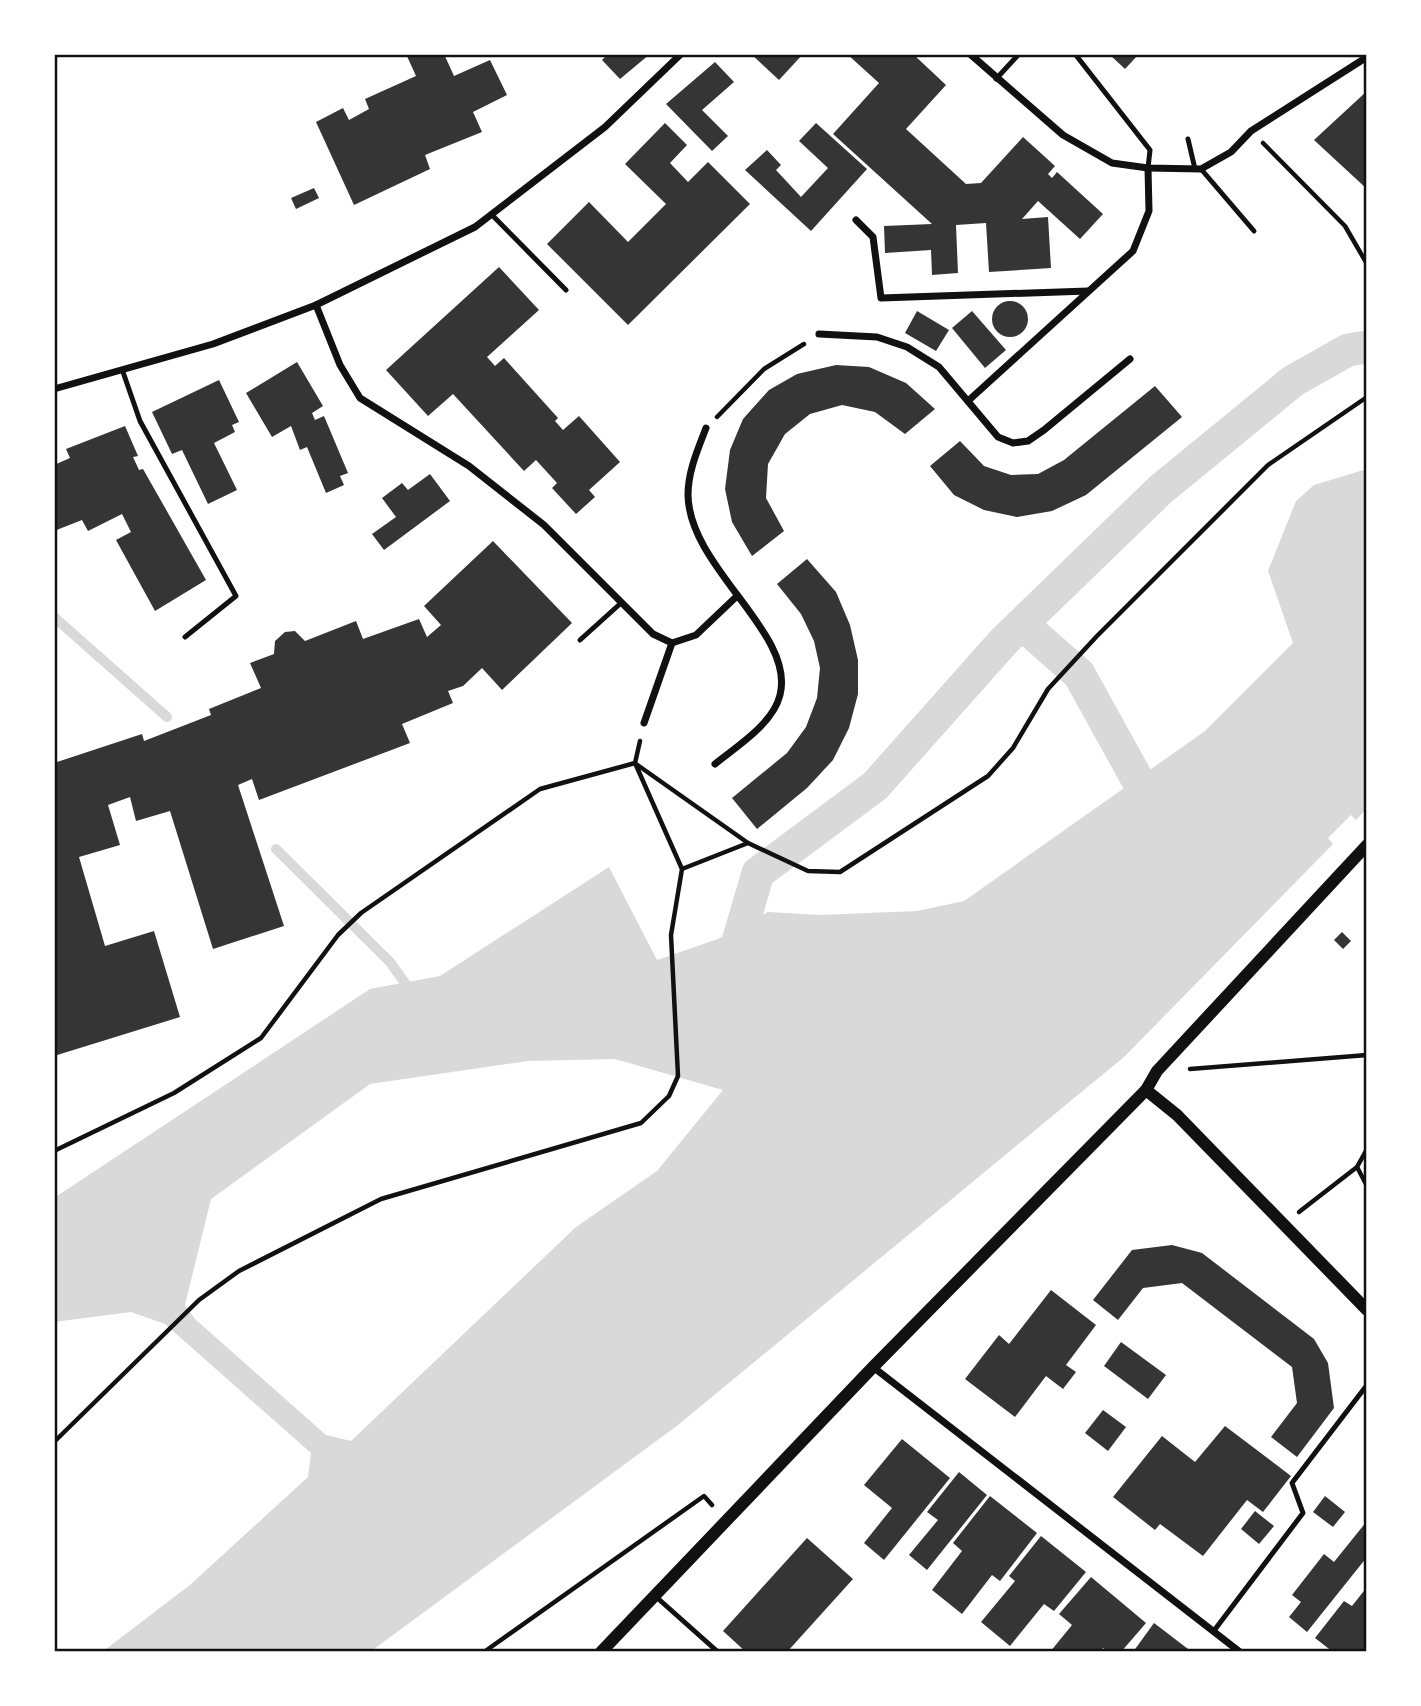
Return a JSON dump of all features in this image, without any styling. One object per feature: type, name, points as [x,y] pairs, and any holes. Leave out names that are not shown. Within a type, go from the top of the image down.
[{"type":"street","points":[[54,389],[123,372],[213,344],[316,305],[493,216],[604,127],[681,54]]},
{"type":"street","points":[[970,54],[1063,135],[1112,163],[1148,168],[1198,169],[1231,152],[1251,131],[1367,57]]},
{"type":"street","points":[[968,401],[1133,251],[1149,211],[1148,168]]},
{"type":"street","points":[[856,220],[873,237],[881,298],[1089,291]]},
{"type":"street","points":[[316,305],[340,365],[360,398],[469,466],[544,525],[653,634],[672,643],[696,635],[736,597]]},
{"type":"street","points":[[819,334],[877,337],[907,347],[939,367],[998,437],[1013,443],[1028,441],[1130,359]]},
{"type":"street","points":[[706,428],[692,465],[688,496],[700,539],[736,597],[764,631],[780,664],[780,695],[767,719],[715,764]]},
{"type":"street","points":[[644,723],[672,643]]},
{"type":"street","points":[[601,1652],[873,1367],[1146,1090],[1157,1071],[1367,845]]},
{"type":"street","points":[[1146,1090],[1177,1115],[1367,1310]]},
{"type":"street","points":[[873,1367],[1240,1652]]},
{"type":"lane","points":[[996,79],[1019,54]]},
{"type":"lane","points":[[1075,54],[1150,150],[1148,168]]},
{"type":"lane","points":[[1188,139],[1198,169],[1254,231]]},
{"type":"lane","points":[[493,216],[566,290]]},
{"type":"lane","points":[[123,372],[141,421],[236,596],[186,637]]},
{"type":"lane","points":[[580,640],[621,603]]},
{"type":"lane","points":[[1213,1632],[1303,1513],[1292,1483],[1367,1385]]},
{"type":"lane","points":[[654,1595],[718,1652]]},
{"type":"path","points":[[1251,131],[1345,226],[1367,264]]},
{"type":"path","points":[[706,428],[764,369],[819,334]]},
{"type":"path","points":[[635,763],[748,843],[808,870],[840,872],[988,776],[1013,748],[1048,689],[1097,636],[1269,465],[1367,397]]},
{"type":"path","points":[[54,1442],[199,1300],[239,1270],[381,1199],[641,1123],[669,1097],[678,1076],[678,1026],[671,935],[682,869],[635,763]]},
{"type":"path","points":[[54,1150],[174,1093],[261,1038],[338,935],[361,914],[540,789],[635,763]]},
{"type":"path","points":[[682,869],[748,843]]},
{"type":"path","points":[[1157,1071],[1367,1055]]},
{"type":"path","points":[[1284,1223],[1357,1167],[1367,1149]]},
{"type":"path","points":[[1357,1167],[1367,1186]]},
{"type":"path","points":[[484,1652],[704,1496],[728,1520]]},
{"type":"shaded area","points":[[1367,469],[1367,808],[1356,820],[1351,815],[1328,838],[1333,844],[1124,1057],[678,1425],[370,1652],[102,1652],[190,1585],[308,1477],[311,1453],[165,1324],[131,1312],[54,1322],[54,1198],[370,989],[440,976],[609,867],[657,960],[718,939],[768,912],[819,915],[917,911],[964,901],[1205,731],[1293,643],[1268,571],[1296,501],[1314,485]],"holes":[[[615,1059],[723,1090],[657,1171],[576,1227],[351,1441],[326,1435],[195,1319],[185,1305],[211,1199],[370,1084],[528,1061]]]},
{"type":"building","points":[[406,54],[444,54],[454,76],[490,60],[507,95],[473,112],[482,132],[425,155],[430,169],[354,205],[316,122],[343,108],[349,120],[369,109],[365,99],[416,76]]},
{"type":"building","points":[[608,54],[650,54],[620,79],[602,60]]},
{"type":"building","points":[[751,54],[803,54],[779,80]]},
{"type":"building","points":[[847,54],[913,54],[946,85],[906,129],[966,184],[981,183],[1023,137],[1055,166],[1048,174],[1052,178],[1057,172],[1103,214],[1080,239],[1038,201],[1022,219],[1048,217],[1051,268],[989,272],[986,223],[956,225],[958,273],[932,275],[931,250],[885,253],[884,226],[932,224],[833,134],[879,83]]},
{"type":"building","points":[[1109,54],[1139,54],[1125,69]]},
{"type":"building","points":[[715,62],[734,82],[702,110],[728,136],[712,151],[666,104]]},
{"type":"building","points":[[1367,91],[1367,189],[1314,140]]},
{"type":"building","points":[[665,123],[687,145],[670,163],[688,182],[708,162],[750,204],[628,325],[547,244],[589,202],[628,242],[666,204],[625,164]]},
{"type":"building","points":[[816,123],[867,169],[811,231],[745,170],[767,150],[781,165],[776,170],[801,197],[828,168],[799,141]]},
{"type":"building","points":[[314,188],[319,198],[296,209],[291,198]]},
{"type":"building","points":[[499,267],[539,310],[487,357],[495,366],[504,358],[558,418],[555,421],[563,430],[579,416],[620,462],[589,490],[595,497],[576,514],[552,488],[557,483],[536,460],[524,471],[453,394],[428,416],[386,370]]},
{"type":"building","points":[[1010,301],[1023,306],[1028,319],[1023,332],[1010,337],[997,332],[992,319],[997,306]]},
{"type":"building","points":[[917,311],[949,330],[936,351],[905,333]]},
{"type":"building","points":[[972,311],[1006,350],[985,368],[952,328]]},
{"type":"building","points":[[297,362],[323,406],[312,413],[315,420],[324,416],[348,473],[340,476],[344,485],[326,493],[307,447],[300,450],[291,426],[272,437],[246,393]]},
{"type":"building","points":[[836,365],[869,367],[906,383],[935,409],[905,434],[875,412],[842,405],[810,414],[785,434],[768,464],[766,498],[784,531],[752,556],[732,522],[725,489],[730,450],[743,419],[769,390],[797,374]]},
{"type":"building","points":[[219,380],[239,422],[232,425],[235,432],[214,443],[237,490],[208,504],[182,450],[172,454],[152,412]]},
{"type":"building","points":[[1155,386],[1182,417],[1086,495],[1052,511],[1017,517],[984,510],[954,495],[930,466],[960,441],[984,466],[1011,475],[1038,474],[1064,460]]},
{"type":"building","points":[[125,426],[138,456],[133,457],[139,470],[143,469],[206,580],[155,611],[116,540],[131,532],[122,514],[88,531],[82,520],[54,531],[54,465],[70,458],[66,449]]},
{"type":"building","points":[[430,474],[450,501],[384,550],[372,534],[396,517],[382,498],[402,483],[408,490]]},
{"type":"building","points":[[493,541],[572,623],[502,690],[482,668],[463,686],[448,691],[453,703],[402,724],[410,743],[259,800],[252,779],[238,785],[284,926],[213,949],[170,811],[136,821],[130,797],[108,805],[120,845],[79,857],[105,946],[154,931],[180,1017],[54,1056],[54,763],[142,734],[144,741],[211,715],[209,709],[261,688],[250,663],[274,654],[275,641],[285,632],[295,631],[305,641],[356,621],[363,639],[419,619],[427,637],[441,625],[424,606]]},
{"type":"building","points":[[807,559],[836,592],[850,625],[858,660],[858,694],[849,728],[833,760],[807,788],[757,829],[732,798],[787,753],[806,727],[817,698],[820,668],[814,641],[801,614],[777,584]]},
{"type":"building","points":[[1342,932],[1351,941],[1343,949],[1334,940]]},
{"type":"building","points":[[1172,1245],[1202,1253],[1314,1339],[1328,1363],[1334,1408],[1297,1457],[1271,1437],[1297,1403],[1292,1367],[1182,1283],[1143,1288],[1118,1320],[1093,1300],[1132,1250]]},
{"type":"building","points":[[1051,1290],[1096,1325],[1066,1365],[1076,1372],[1063,1389],[1046,1376],[1015,1417],[965,1379],[999,1335],[1009,1344]]},
{"type":"building","points":[[1121,1342],[1166,1375],[1148,1399],[1104,1366]]},
{"type":"building","points":[[1103,1410],[1126,1427],[1108,1451],[1085,1433]]},
{"type":"building","points":[[1225,1426],[1291,1476],[1263,1512],[1247,1500],[1203,1556],[1160,1524],[1155,1530],[1113,1497],[1162,1436],[1195,1462]]},
{"type":"building","points":[[902,1439],[950,1478],[884,1560],[864,1543],[892,1508],[864,1485]]},
{"type":"building","points":[[959,1472],[987,1495],[927,1570],[909,1555],[938,1520],[927,1512]]},
{"type":"building","points":[[990,1496],[1037,1533],[1000,1581],[992,1575],[962,1614],[932,1590],[962,1551],[953,1543]]},
{"type":"building","points":[[1325,1496],[1345,1512],[1333,1527],[1313,1512]]},
{"type":"building","points":[[1255,1511],[1274,1526],[1259,1544],[1241,1529]]},
{"type":"building","points":[[1367,1521],[1367,1557],[1307,1632],[1289,1617],[1301,1602],[1292,1595],[1324,1554],[1334,1562]]},
{"type":"building","points":[[1041,1536],[1086,1572],[1054,1611],[1044,1604],[1010,1646],[981,1622],[1015,1581],[1009,1576]]},
{"type":"building","points":[[807,1538],[853,1579],[787,1652],[746,1652],[723,1631]]},
{"type":"building","points":[[1091,1577],[1146,1623],[1121,1652],[1108,1652],[1103,1648],[1100,1652],[1050,1652],[1072,1625],[1059,1614]]},
{"type":"building","points":[[1367,1587],[1367,1652],[1333,1652],[1315,1638],[1344,1601],[1352,1606]]},
{"type":"building","points":[[1154,1623],[1192,1652],[1133,1652]]},
{"type":"waterway","points":[[730,969],[758,873],[875,786],[1004,641],[1160,490],[1293,381],[1348,350],[1367,347]]},
{"type":"waterway","points":[[54,617],[167,717]]},
{"type":"waterway","points":[[1023,625],[1079,674],[1158,817]]},
{"type":"waterway","points":[[276,849],[390,962],[412,993]]}]
